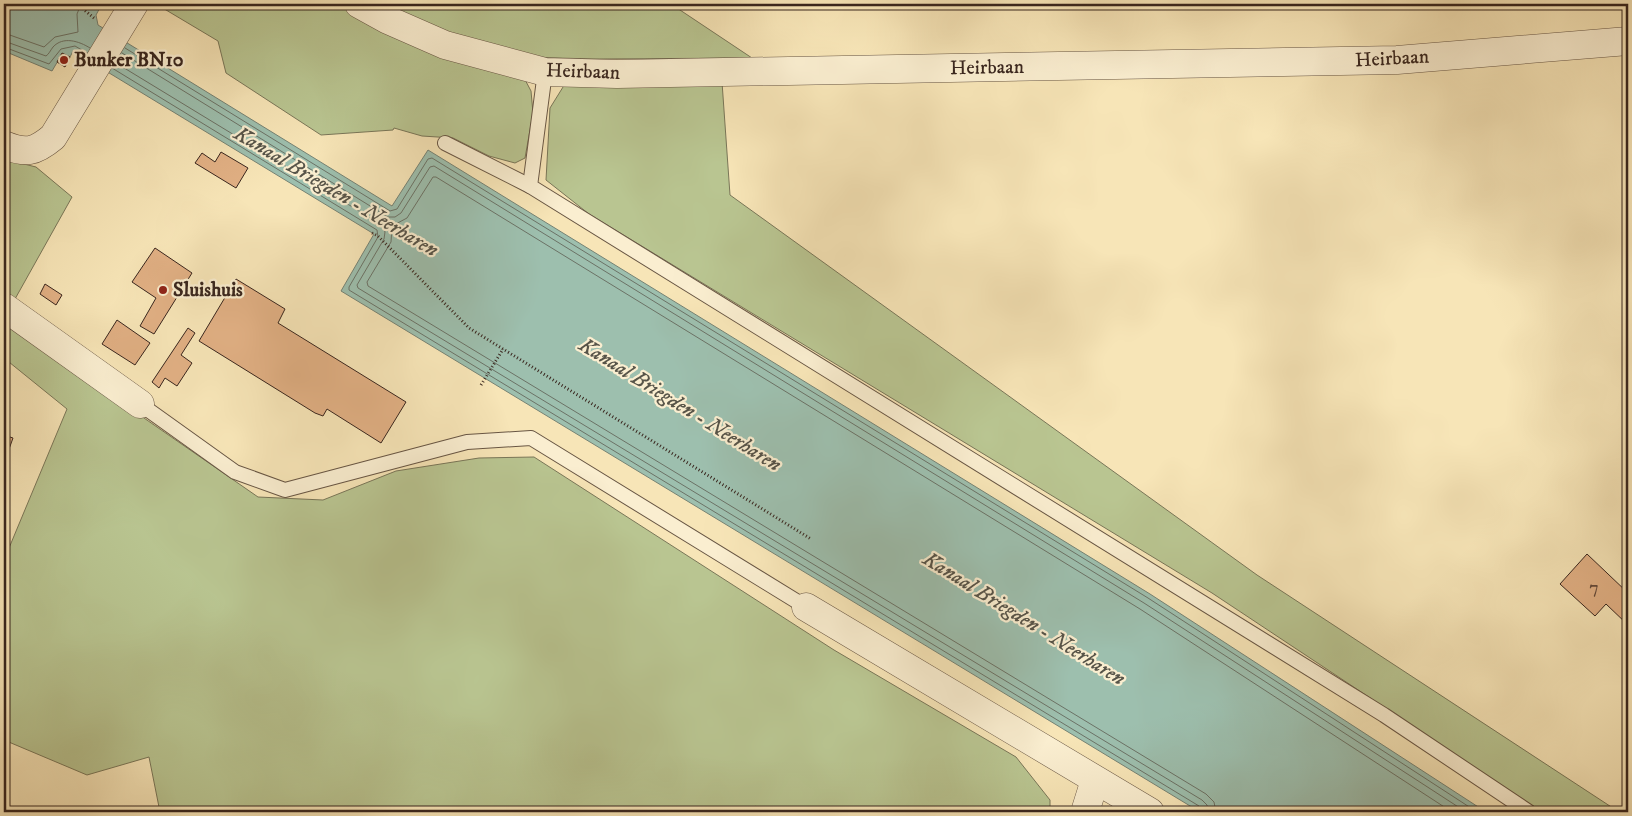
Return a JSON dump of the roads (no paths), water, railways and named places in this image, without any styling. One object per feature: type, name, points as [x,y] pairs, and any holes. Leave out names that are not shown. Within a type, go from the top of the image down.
[{"type":"street","points":[[4,145],[19,151],[39,149],[54,136],[134,4]]},
{"type":"street","name":"Heirbaan","points":[[359,4],[388,20],[446,45],[546,72],[686,73],[1397,60],[1628,41]]},
{"type":"street","points":[[4,307],[140,404]]},
{"type":"street","points":[[806,607],[1150,812]]},
{"type":"street","points":[[1084,812],[1095,780]]},
{"type":"lane","points":[[530,186],[546,72]]},
{"type":"lane","points":[[445,143],[530,186],[1376,710],[1529,812]]},
{"type":"lane","points":[[140,404],[235,472],[285,490],[467,442],[531,438],[806,607]]},
{"type":"water","name":"Kanaal Briegden - Neerharen","points":[[4,4],[102,4],[96,15],[98,25],[392,206],[428,150],[1150,594],[1486,812],[1200,812],[341,291],[374,234],[73,51],[70,57],[62,54],[52,71],[4,51]]},
{"type":"place","name":"Bunker BN10","points":[[64,60]]},
{"type":"place","name":"Sluishuis","points":[[163,290]]}]
